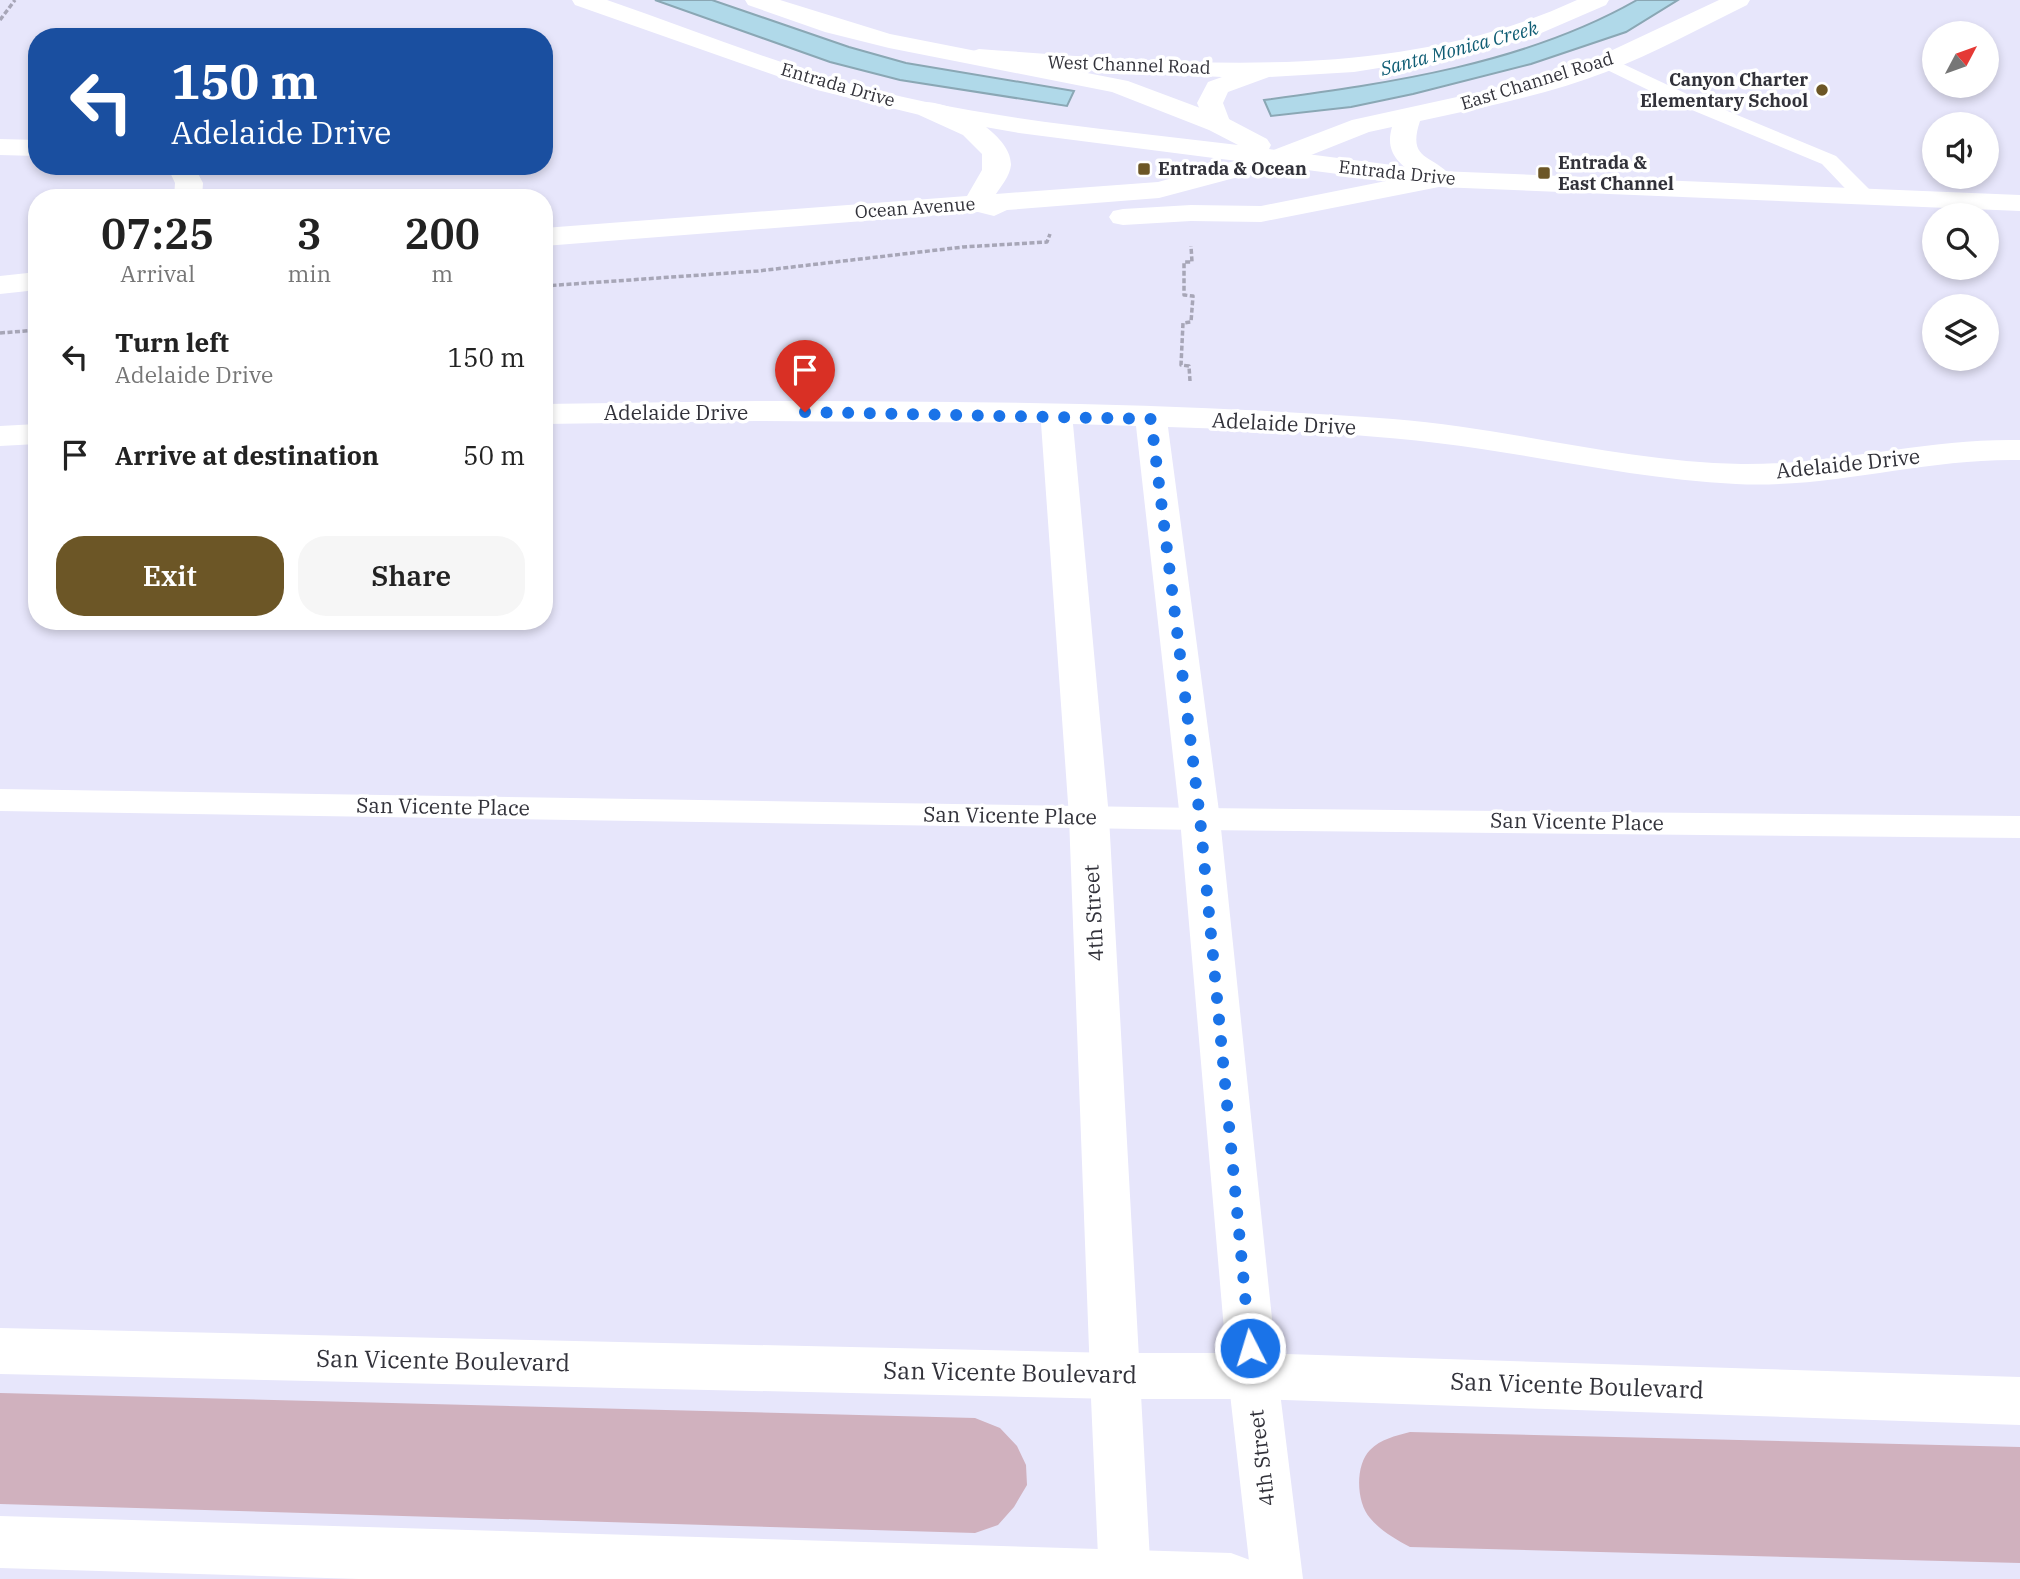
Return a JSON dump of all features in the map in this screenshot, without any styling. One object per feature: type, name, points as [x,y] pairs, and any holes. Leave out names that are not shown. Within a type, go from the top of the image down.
[{"type":"street","name":"Entrada Drive","points":[[584,0],[826,85],[928,109],[1019,125],[1439,179],[2020,203]]},
{"type":"street","name":"West Channel Road","points":[[757,0],[834,27],[1119,86],[1218,124],[1281,157]]},
{"type":"street","name":"West Channel Road","points":[[979,57],[1142,69],[1280,68],[1375,62],[1479,45],[1552,21],[1597,0]]},
{"type":"street","name":"East Channel Road","points":[[1281,157],[1361,126],[1504,95],[1606,62],[1738,0]]},
{"type":"street","name":"West Channel Road","points":[[1218,124],[1210,103],[1217,87],[1280,68]]},
{"type":"street","points":[[928,109],[974,131],[990,143],[996,154],[998,167],[976,203],[1045,221],[1191,213],[1261,214],[1439,179]]},
{"type":"street","points":[[1409,116],[1399,140],[1403,152],[1439,179]]},
{"type":"street","points":[[0,147],[28,148]]},
{"type":"street","name":"Ocean Avenue","points":[[553,236],[1159,190],[1281,157]]},
{"type":"street","points":[[0,285],[28,282]]},
{"type":"street","name":"Adelaide Drive","points":[[553,414],[882,412],[1224,420],[1398,429],[1681,470],[1742,474],[1802,474],[1964,450],[2020,450]]},
{"type":"street","name":"4th Street","points":[[1056,415],[1089,817],[1125,1577]]},
{"type":"street","name":"4th Street","points":[[1151,419],[1200,818],[1252,1376],[1277,1579]]},
{"type":"street","points":[[0,436],[28,434]]},
{"type":"street","name":"San Vicente Boulevard","points":[[0,1351],[1115,1376],[1252,1376],[2020,1401]]},
{"type":"street","points":[[0,1542],[1231,1579]]},
{"type":"lane","points":[[1606,62],[1682,99],[1829,160],[1866,197]]},
{"type":"lane","name":"San Vicente Place","points":[[0,800],[1089,817],[2020,827]]},
{"type":"path","points":[[0,20],[15,0]]},
{"type":"path","points":[[1191,213],[1192,262],[1184,262],[1184,295],[1193,296],[1191,323],[1183,323],[1181,365],[1189,366],[1190,399],[1221,402],[1224,420]]},
{"type":"path","points":[[553,285],[758,271],[963,247],[1047,242],[1056,221]]},
{"type":"path","points":[[0,334],[28,331]]},
{"type":"shaded area","points":[[0,1393],[975,1418],[1000,1428],[1017,1446],[1026,1465],[1027,1485],[1014,1507],[998,1525],[975,1533],[0,1504]]},
{"type":"shaded area","points":[[1410,1432],[2020,1447],[2020,1563],[1410,1547],[1384,1531],[1370,1518],[1362,1503],[1359,1484],[1362,1465],[1370,1450],[1384,1441]]},
{"type":"water","points":[[655,0],[712,0],[849,47],[906,63],[1074,91],[1067,106],[900,80],[830,62]]},
{"type":"water","points":[[1637,0],[1678,0],[1626,32],[1531,64],[1413,94],[1351,107],[1271,116],[1264,100],[1456,68],[1549,40],[1594,22]]},
{"type":"place","name":"Canyon Charter Elementary School","points":[[1822,90]]},
{"type":"place","name":"Entrada & Ocean","points":[[1144,169]]},
{"type":"place","name":"Entrada & East Channel","points":[[1544,173]]},
{"type":"route","points":[[805,412],[1151,419],[1200,818],[1250,1348]]},
{"type":"water label","name":"Santa Monica Creek","points":[[1459,48]]}]
